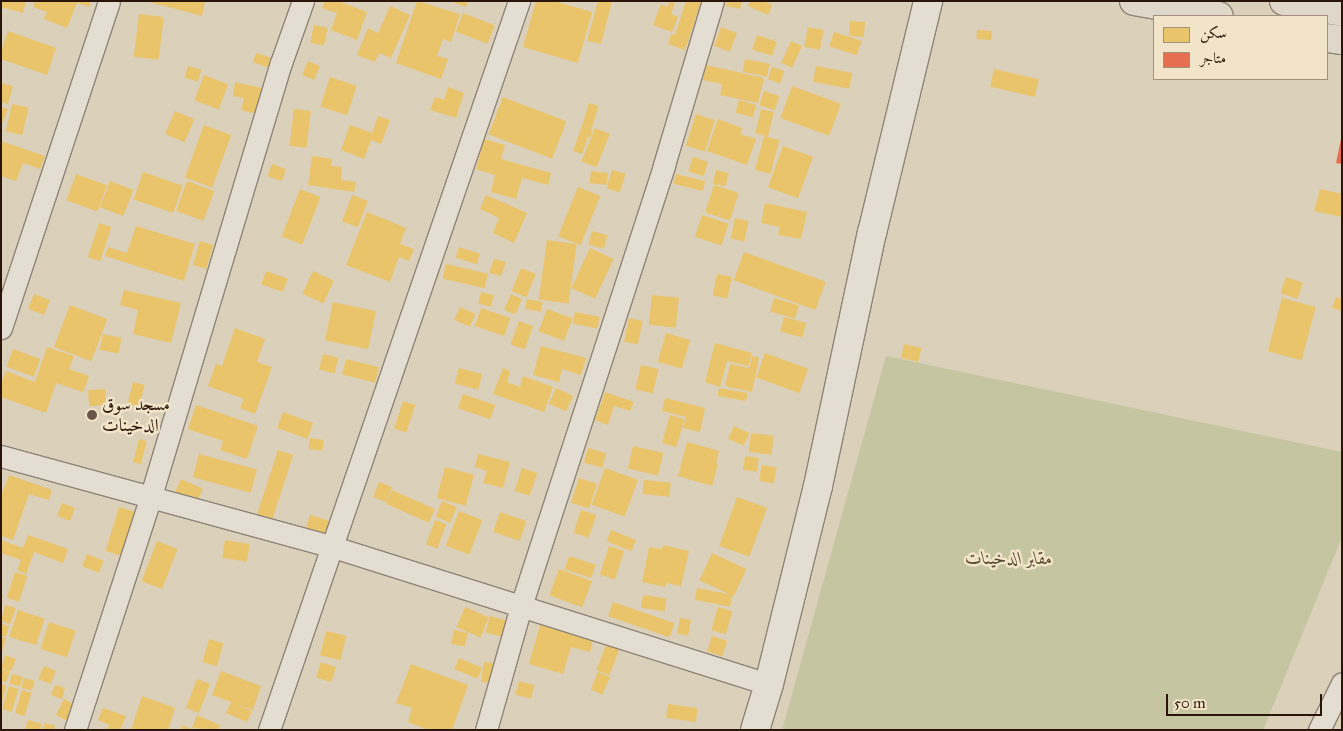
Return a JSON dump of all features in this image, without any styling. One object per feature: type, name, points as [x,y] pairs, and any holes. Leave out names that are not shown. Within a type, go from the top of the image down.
[{"type":"main road","points":[[1134,1],[1213,15]]},
{"type":"main road","points":[[1284,1],[1336,8]]},
{"type":"street","points":[[1,328],[109,1]]},
{"type":"street","points":[[75,730],[150,499],[281,63],[303,1]]},
{"type":"street","points":[[269,730],[330,546],[519,1]]},
{"type":"street","points":[[486,730],[521,606],[664,165],[713,1]]},
{"type":"street","points":[[755,730],[769,684],[818,486],[872,233],[928,1]]},
{"type":"street","points":[[1332,39],[1336,8]]},
{"type":"street","points":[[1,456],[150,499],[330,546],[769,684]]},
{"type":"street","points":[[1319,730],[1342,684]]},
{"type":"green space","name":"مقابر الدخينات","points":[[886,356],[1342,452],[1342,537],[1263,730],[782,730]]},
{"type":"building: سكن","points":[[1,1],[26,1],[23,13],[1,7]]},
{"type":"building: سكن","points":[[35,1],[91,1],[89,7],[77,3],[67,28],[44,19],[47,12],[33,7]]},
{"type":"building: سكن","points":[[145,1],[205,1],[202,16]]},
{"type":"building: سكن","points":[[325,1],[338,1],[367,12],[357,40],[331,30],[337,13],[322,8]]},
{"type":"building: سكن","points":[[417,1],[460,14],[451,42],[443,39],[437,56],[448,59],[441,79],[396,63]]},
{"type":"building: سكن","points":[[449,1],[468,1],[466,7]]},
{"type":"building: سكن","points":[[536,1],[554,1],[592,12],[578,63],[523,47]]},
{"type":"building: سكن","points":[[598,1],[612,1],[601,44],[587,41]]},
{"type":"building: سكن","points":[[670,1],[675,3],[671,14],[678,17],[672,32],[653,25],[661,4],[667,7]]},
{"type":"building: سكن","points":[[686,1],[701,2],[685,50],[668,44],[671,34],[675,35]]},
{"type":"building: سكن","points":[[727,1],[742,1],[740,9],[726,6]]},
{"type":"building: سكن","points":[[750,1],[764,1],[772,5],[768,15],[748,6]]},
{"type":"building: سكن","points":[[390,6],[410,15],[391,58],[379,53],[375,62],[357,55],[368,28],[378,33]]},
{"type":"building: سكن","points":[[463,13],[495,25],[488,44],[456,32]]},
{"type":"building: سكن","points":[[139,14],[164,17],[159,60],[134,57]]},
{"type":"building: سكن","points":[[850,21],[865,22],[864,37],[849,36]]},
{"type":"building: سكن","points":[[314,25],[328,28],[324,46],[310,43]]},
{"type":"building: سكن","points":[[721,27],[737,33],[730,52],[714,46]]},
{"type":"building: سكن","points":[[808,27],[824,30],[820,50],[804,47]]},
{"type":"building: سكن","points":[[977,30],[992,31],[991,40],[976,39]]},
{"type":"building: سكن","points":[[8,31],[56,48],[47,75],[1,59],[1,51]]},
{"type":"building: سكن","points":[[834,32],[862,41],[857,55],[829,46]]},
{"type":"building: سكن","points":[[757,35],[777,42],[772,56],[752,49]]},
{"type":"building: سكن","points":[[791,41],[802,46],[792,68],[781,63]]},
{"type":"building: سكن","points":[[256,53],[271,58],[268,67],[253,63]]},
{"type":"building: سكن","points":[[745,59],[770,64],[767,77],[743,72]]},
{"type":"building: سكن","points":[[308,61],[320,66],[314,80],[302,75]]},
{"type":"building: سكن","points":[[706,65],[764,78],[758,103],[720,95],[722,84],[703,80]]},
{"type":"building: سكن","points":[[188,66],[201,70],[198,82],[184,77]]},
{"type":"building: سكن","points":[[816,66],[852,73],[849,89],[813,82]]},
{"type":"building: سكن","points":[[772,67],[784,71],[780,83],[768,79]]},
{"type":"building: سكن","points":[[994,69],[1039,79],[1035,97],[990,87]]},
{"type":"building: سكن","points":[[204,75],[228,84],[219,110],[194,100]]},
{"type":"building: سكن","points":[[330,77],[357,86],[347,115],[320,106]]},
{"type":"building: سكن","points":[[235,82],[262,88],[257,114],[241,110],[244,98],[233,96]]},
{"type":"building: سكن","points":[[1,83],[13,86],[8,104],[1,102]]},
{"type":"building: سكن","points":[[792,86],[841,104],[829,136],[780,118]]},
{"type":"building: سكن","points":[[448,87],[464,93],[456,118],[430,110],[435,97],[444,100]]},
{"type":"building: سكن","points":[[764,91],[779,96],[775,110],[759,105]]},
{"type":"building: سكن","points":[[503,97],[566,121],[552,159],[489,134]]},
{"type":"building: سكن","points":[[739,100],[756,105],[753,117],[735,112]]},
{"type":"building: سكن","points":[[589,103],[599,106],[592,129],[582,126]]},
{"type":"building: سكن","points":[[12,104],[29,108],[22,135],[6,131]]},
{"type":"building: سكن","points":[[1,107],[8,109],[3,122],[1,122]]},
{"type":"building: سكن","points":[[294,109],[311,111],[306,148],[289,146]]},
{"type":"building: سكن","points":[[761,109],[774,112],[768,136],[755,133]]},
{"type":"building: سكن","points":[[175,111],[194,119],[185,142],[165,134]]},
{"type":"building: سكن","points":[[696,114],[715,120],[705,152],[686,145]]},
{"type":"building: سكن","points":[[378,116],[390,120],[381,144],[371,140],[364,159],[341,150],[350,125],[372,133]]},
{"type":"building: سكن","points":[[718,119],[742,128],[740,134],[756,139],[747,165],[707,151]]},
{"type":"building: سكن","points":[[204,125],[231,135],[212,188],[185,178]]},
{"type":"building: سكن","points":[[582,126],[593,130],[590,138],[588,137],[582,154],[573,151]]},
{"type":"building: سكن","points":[[595,128],[610,134],[596,167],[582,161]]},
{"type":"building: سكن","points":[[764,136],[779,140],[770,174],[755,170]]},
{"type":"building: سكن","points":[[484,139],[505,145],[501,159],[551,173],[548,185],[522,178],[516,199],[491,192],[495,175],[476,169]]},
{"type":"building: سكن","points":[[1,141],[45,156],[40,169],[23,163],[16,181],[1,176]]},
{"type":"building: سكن","points":[[783,146],[813,157],[798,198],[768,187]]},
{"type":"building: سكن","points":[[312,156],[332,159],[331,166],[342,167],[341,180],[356,182],[354,192],[308,185]]},
{"type":"building: سكن","points":[[693,157],[708,162],[704,176],[688,171]]},
{"type":"building: سكن","points":[[272,164],[286,169],[282,181],[268,176]]},
{"type":"building: سكن","points":[[612,170],[625,174],[620,192],[606,188]]},
{"type":"building: سكن","points":[[716,170],[729,173],[726,187],[713,184]]},
{"type":"building: سكن","points":[[591,171],[608,173],[606,185],[590,183]]},
{"type":"building: سكن","points":[[143,172],[183,186],[173,213],[134,199]]},
{"type":"building: سكن","points":[[76,174],[107,185],[97,212],[66,200]]},
{"type":"building: سكن","points":[[676,174],[705,181],[703,191],[674,184]]},
{"type":"building: سكن","points":[[110,181],[133,190],[123,216],[100,207]]},
{"type":"building: سكن","points":[[187,181],[214,191],[203,221],[176,211]]},
{"type":"building: سكن","points":[[714,185],[739,193],[730,221],[705,213]]},
{"type":"building: سكن","points":[[578,187],[600,196],[580,245],[558,236]]},
{"type":"building: سكن","points":[[300,189],[321,197],[302,244],[282,237]]},
{"type":"building: سكن","points":[[1320,189],[1342,194],[1342,217],[1314,211]]},
{"type":"building: سكن","points":[[352,195],[368,201],[358,227],[342,221]]},
{"type":"building: سكن","points":[[486,195],[527,213],[514,243],[493,233],[499,218],[480,209]]},
{"type":"building: سكن","points":[[765,203],[807,212],[801,239],[778,235],[780,227],[761,223]]},
{"type":"building: سكن","points":[[367,212],[406,228],[400,244],[414,249],[409,261],[399,257],[390,282],[346,265]]},
{"type":"building: سكن","points":[[702,215],[729,224],[722,246],[695,237]]},
{"type":"building: سكن","points":[[735,218],[749,221],[744,241],[731,239]]},
{"type":"building: سكن","points":[[99,223],[111,227],[100,261],[88,257]]},
{"type":"building: سكن","points":[[136,226],[195,244],[184,281],[105,256],[108,247],[127,253]]},
{"type":"building: سكن","points":[[592,231],[607,235],[604,249],[588,245]]},
{"type":"building: سكن","points":[[547,240],[577,244],[568,304],[539,299]]},
{"type":"building: سكن","points":[[200,241],[213,245],[206,269],[193,265]]},
{"type":"building: سكن","points":[[459,247],[480,254],[477,264],[456,257]]},
{"type":"building: سكن","points":[[590,248],[614,259],[595,299],[571,288]]},
{"type":"building: سكن","points":[[744,252],[826,282],[815,310],[734,280]]},
{"type":"building: سكن","points":[[494,259],[506,262],[501,276],[489,273]]},
{"type":"building: سكن","points":[[446,264],[488,274],[485,288],[443,279]]},
{"type":"building: سكن","points":[[521,268],[536,274],[526,297],[512,291]]},
{"type":"building: سكن","points":[[266,271],[288,279],[283,292],[261,284]]},
{"type":"building: سكن","points":[[313,271],[334,281],[323,303],[302,294]]},
{"type":"building: سكن","points":[[717,274],[732,277],[728,298],[713,296]]},
{"type":"building: سكن","points":[[1286,277],[1303,283],[1297,299],[1280,293]]},
{"type":"building: سكن","points":[[124,290],[181,303],[171,343],[133,334],[138,310],[120,305]]},
{"type":"building: سكن","points":[[481,292],[494,295],[491,307],[478,304]]},
{"type":"building: سكن","points":[[34,294],[50,300],[44,315],[28,309]]},
{"type":"building: سكن","points":[[511,294],[522,299],[515,314],[504,310]]},
{"type":"building: سكن","points":[[652,295],[679,298],[676,328],[649,325]]},
{"type":"building: سكن","points":[[1336,297],[1342,299],[1342,311],[1332,308]]},
{"type":"building: سكن","points":[[774,298],[799,305],[795,319],[770,311]]},
{"type":"building: سكن","points":[[1282,298],[1316,307],[1302,360],[1268,351]]},
{"type":"building: سكن","points":[[527,299],[543,302],[541,312],[525,309]]},
{"type":"building: سكن","points":[[333,302],[376,311],[368,349],[325,340]]},
{"type":"building: سكن","points":[[70,305],[107,319],[91,361],[54,347]]},
{"type":"building: سكن","points":[[460,307],[476,314],[470,327],[454,320]]},
{"type":"building: سكن","points":[[481,308],[510,318],[504,336],[475,326]]},
{"type":"building: سكن","points":[[547,309],[572,318],[564,341],[539,332]]},
{"type":"building: سكن","points":[[575,312],[600,317],[597,329],[573,324]]},
{"type":"building: سكن","points":[[784,317],[806,323],[802,337],[780,331]]},
{"type":"building: سكن","points":[[629,318],[643,321],[638,344],[624,341]]},
{"type":"building: سكن","points":[[519,321],[533,326],[525,350],[510,344]]},
{"type":"building: سكن","points":[[235,328],[265,339],[257,362],[272,367],[255,414],[240,408],[244,399],[208,386],[216,364],[222,366]]},
{"type":"building: سكن","points":[[666,333],[690,340],[682,369],[658,362]]},
{"type":"building: سكن","points":[[103,334],[122,338],[118,354],[100,350]]},
{"type":"building: سكن","points":[[715,343],[752,353],[748,366],[727,361],[720,387],[705,382]]},
{"type":"building: سكن","points":[[904,344],[922,348],[918,362],[901,358]]},
{"type":"building: سكن","points":[[541,346],[586,358],[581,375],[562,369],[559,382],[533,375]]},
{"type":"building: سكن","points":[[47,347],[74,356],[69,369],[89,376],[83,392],[56,383],[46,413],[1,397],[1,384],[6,371],[35,382]]},
{"type":"building: سكن","points":[[13,349],[40,359],[34,377],[7,367]]},
{"type":"building: سكن","points":[[765,353],[808,369],[799,393],[756,377]]},
{"type":"building: سكن","points":[[323,354],[338,358],[334,374],[319,369]]},
{"type":"building: سكن","points":[[752,356],[759,358],[752,392],[725,386],[730,364],[749,368]]},
{"type":"building: سكن","points":[[346,359],[379,367],[375,383],[342,375]]},
{"type":"building: سكن","points":[[641,365],[659,369],[653,393],[635,389]]},
{"type":"building: سكن","points":[[459,368],[482,374],[478,390],[455,383]]},
{"type":"building: سكن","points":[[503,368],[510,371],[507,382],[520,387],[523,376],[553,387],[544,412],[493,394]]},
{"type":"building: سكن","points":[[133,382],[145,385],[139,407],[127,404]]},
{"type":"building: سكن","points":[[556,388],[573,396],[566,411],[549,403]]},
{"type":"building: سكن","points":[[719,388],[748,393],[746,401],[718,396]]},
{"type":"building: سكن","points":[[105,389],[106,405],[89,406],[88,390]]},
{"type":"building: سكن","points":[[605,392],[634,402],[630,411],[614,406],[608,425],[595,420]]},
{"type":"building: سكن","points":[[463,394],[495,405],[490,419],[458,408]]},
{"type":"building: سكن","points":[[665,398],[705,408],[700,432],[683,428],[686,417],[662,411]]},
{"type":"building: سكن","points":[[403,401],[415,405],[406,433],[394,429]]},
{"type":"building: سكن","points":[[196,405],[258,426],[247,459],[220,450],[223,441],[188,429]]},
{"type":"building: سكن","points":[[283,412],[313,423],[307,439],[277,428]]},
{"type":"building: سكن","points":[[670,415],[684,419],[676,447],[662,443]]},
{"type":"building: سكن","points":[[734,426],[749,433],[743,446],[728,439]]},
{"type":"building: سكن","points":[[751,433],[774,436],[772,455],[749,452]]},
{"type":"building: سكن","points":[[310,438],[324,440],[322,451],[308,449]]},
{"type":"building: سكن","points":[[139,439],[147,441],[141,464],[133,462]]},
{"type":"building: سكن","points":[[687,442],[719,451],[716,463],[718,464],[712,486],[678,476]]},
{"type":"building: سكن","points":[[633,446],[663,453],[658,475],[628,468]]},
{"type":"building: سكن","points":[[588,448],[606,453],[602,468],[584,462]]},
{"type":"building: سكن","points":[[278,450],[293,455],[272,521],[257,516]]},
{"type":"building: سكن","points":[[199,454],[257,470],[251,493],[193,477]]},
{"type":"building: سكن","points":[[478,454],[510,462],[503,488],[483,483],[487,471],[475,467]]},
{"type":"building: سكن","points":[[745,456],[759,458],[757,472],[743,470]]},
{"type":"building: سكن","points":[[762,465],[777,468],[774,484],[759,481]]},
{"type":"building: سكن","points":[[445,467],[474,475],[466,506],[437,498]]},
{"type":"building: سكن","points":[[522,468],[537,473],[530,496],[515,491]]},
{"type":"building: سكن","points":[[605,468],[638,480],[625,517],[592,505]]},
{"type":"building: سكن","points":[[9,475],[52,490],[49,500],[29,494],[13,540],[1,536],[1,496]]},
{"type":"building: سكن","points":[[579,478],[597,484],[589,509],[571,503]]},
{"type":"building: سكن","points":[[181,479],[203,489],[197,502],[175,492]]},
{"type":"building: سكن","points":[[644,480],[671,483],[669,497],[643,494]]},
{"type":"building: سكن","points":[[379,482],[392,487],[386,502],[373,497]]},
{"type":"building: سكن","points":[[392,490],[435,509],[429,523],[386,504]]},
{"type":"building: سكن","points":[[737,497],[767,508],[749,557],[719,546]]},
{"type":"building: سكن","points":[[442,501],[457,507],[450,523],[436,517]]},
{"type":"building: سكن","points":[[62,503],[75,508],[70,521],[57,516]]},
{"type":"building: سكن","points":[[119,507],[135,512],[122,556],[106,551]]},
{"type":"building: سكن","points":[[581,510],[596,515],[589,538],[574,533]]},
{"type":"building: سكن","points":[[459,511],[482,520],[469,555],[446,546]]},
{"type":"building: سكن","points":[[500,512],[526,521],[520,541],[493,532]]},
{"type":"building: سكن","points":[[310,515],[330,521],[324,542],[304,536]]},
{"type":"building: سكن","points":[[435,520],[446,524],[437,549],[426,544]]},
{"type":"building: سكن","points":[[611,530],[636,540],[632,551],[607,541]]},
{"type":"building: سكن","points":[[28,535],[68,549],[63,563],[34,552],[26,574],[17,570],[21,560],[1,553],[1,540],[23,548]]},
{"type":"building: سكن","points":[[225,540],[250,544],[247,562],[222,558]]},
{"type":"building: سكن","points":[[157,541],[178,549],[162,589],[142,581]]},
{"type":"building: سكن","points":[[663,545],[689,551],[681,586],[666,583],[665,587],[642,582],[649,547],[662,549]]},
{"type":"building: سكن","points":[[609,546],[624,551],[615,579],[600,575]]},
{"type":"building: سكن","points":[[712,553],[746,569],[734,596],[699,580]]},
{"type":"building: سكن","points":[[87,554],[104,561],[99,573],[82,566]]},
{"type":"building: سكن","points":[[569,556],[596,565],[591,578],[565,569]]},
{"type":"building: سكن","points":[[559,569],[592,581],[582,607],[549,595]]},
{"type":"building: سكن","points":[[15,572],[27,576],[19,602],[7,598]]},
{"type":"building: سكن","points":[[697,588],[732,595],[730,607],[695,600]]},
{"type":"building: سكن","points":[[643,595],[667,599],[665,612],[641,608]]},
{"type":"building: سكن","points":[[613,602],[674,623],[670,637],[608,616]]},
{"type":"building: سكن","points":[[5,605],[16,608],[10,624],[1,621]]},
{"type":"building: سكن","points":[[465,607],[489,617],[480,637],[456,627]]},
{"type":"building: سكن","points":[[718,607],[732,611],[726,634],[711,630]]},
{"type":"building: سكن","points":[[18,610],[45,619],[36,645],[9,637]]},
{"type":"building: سكن","points":[[490,616],[509,621],[505,638],[486,632]]},
{"type":"building: سكن","points":[[680,618],[691,620],[688,636],[677,634]]},
{"type":"building: سكن","points":[[49,622],[76,631],[67,657],[40,649]]},
{"type":"building: سكن","points":[[1,624],[9,626],[6,637],[1,635]]},
{"type":"building: سكن","points":[[540,625],[593,640],[590,652],[571,647],[563,674],[529,664]]},
{"type":"building: سكن","points":[[454,630],[468,633],[465,647],[451,644]]},
{"type":"building: سكن","points":[[326,631],[346,636],[340,660],[320,655]]},
{"type":"building: سكن","points":[[712,636],[727,641],[722,656],[707,651]]},
{"type":"building: سكن","points":[[1,637],[6,638],[2,651],[1,651]]},
{"type":"building: سكن","points":[[209,639],[223,643],[217,666],[202,662]]},
{"type":"building: سكن","points":[[606,645],[619,650],[609,675],[596,670]]},
{"type":"building: سكن","points":[[5,655],[16,659],[11,671],[1,668]]},
{"type":"building: سكن","points":[[459,658],[482,668],[477,679],[454,669]]},
{"type":"building: سكن","points":[[321,662],[336,667],[331,682],[316,677]]},
{"type":"building: سكن","points":[[484,662],[497,664],[494,684],[481,682]]},
{"type":"building: سكن","points":[[411,664],[468,685],[452,730],[429,730],[408,722],[412,708],[396,703]]},
{"type":"building: سكن","points":[[44,666],[56,671],[50,684],[39,679]]},
{"type":"building: سكن","points":[[1,669],[10,671],[6,682],[1,681]]},
{"type":"building: سكن","points":[[221,671],[261,686],[253,710],[235,704],[252,711],[247,722],[226,713],[231,702],[212,695]]},
{"type":"building: سكن","points":[[598,672],[610,677],[603,695],[591,689]]},
{"type":"building: سكن","points":[[12,674],[23,677],[20,687],[9,684]]},
{"type":"building: سكن","points":[[24,678],[35,681],[32,691],[21,688]]},
{"type":"building: سكن","points":[[197,679],[210,684],[199,713],[186,708]]},
{"type":"building: سكن","points":[[519,681],[534,685],[531,699],[515,695]]},
{"type":"building: سكن","points":[[1,684],[6,686],[2,701],[1,701]]},
{"type":"building: سكن","points":[[55,685],[65,688],[62,699],[51,695]]},
{"type":"building: سكن","points":[[9,686],[19,689],[12,712],[2,709]]},
{"type":"building: سكن","points":[[22,690],[32,693],[25,716],[15,713]]},
{"type":"building: سكن","points":[[142,696],[175,708],[168,730],[131,730]]},
{"type":"building: سكن","points":[[64,699],[76,705],[67,721],[56,715]]},
{"type":"building: سكن","points":[[668,704],[698,708],[696,722],[666,718]]},
{"type":"building: سكن","points":[[103,708],[126,716],[120,730],[107,730],[109,725],[98,720]]},
{"type":"building: سكن","points":[[197,715],[220,725],[218,730],[192,728]]},
{"type":"building: سكن","points":[[28,720],[42,724],[40,730],[25,730]]},
{"type":"building: سكن","points":[[45,723],[55,726],[54,730],[42,730]]},
{"type":"building: سكن","points":[[182,725],[194,730],[181,730]]},
{"type":"building: متاجر","points":[[1342,139],[1342,164],[1336,163]]},
{"type":"place","name":"مسجد سوق الدخينات","points":[[92,415]]}]
